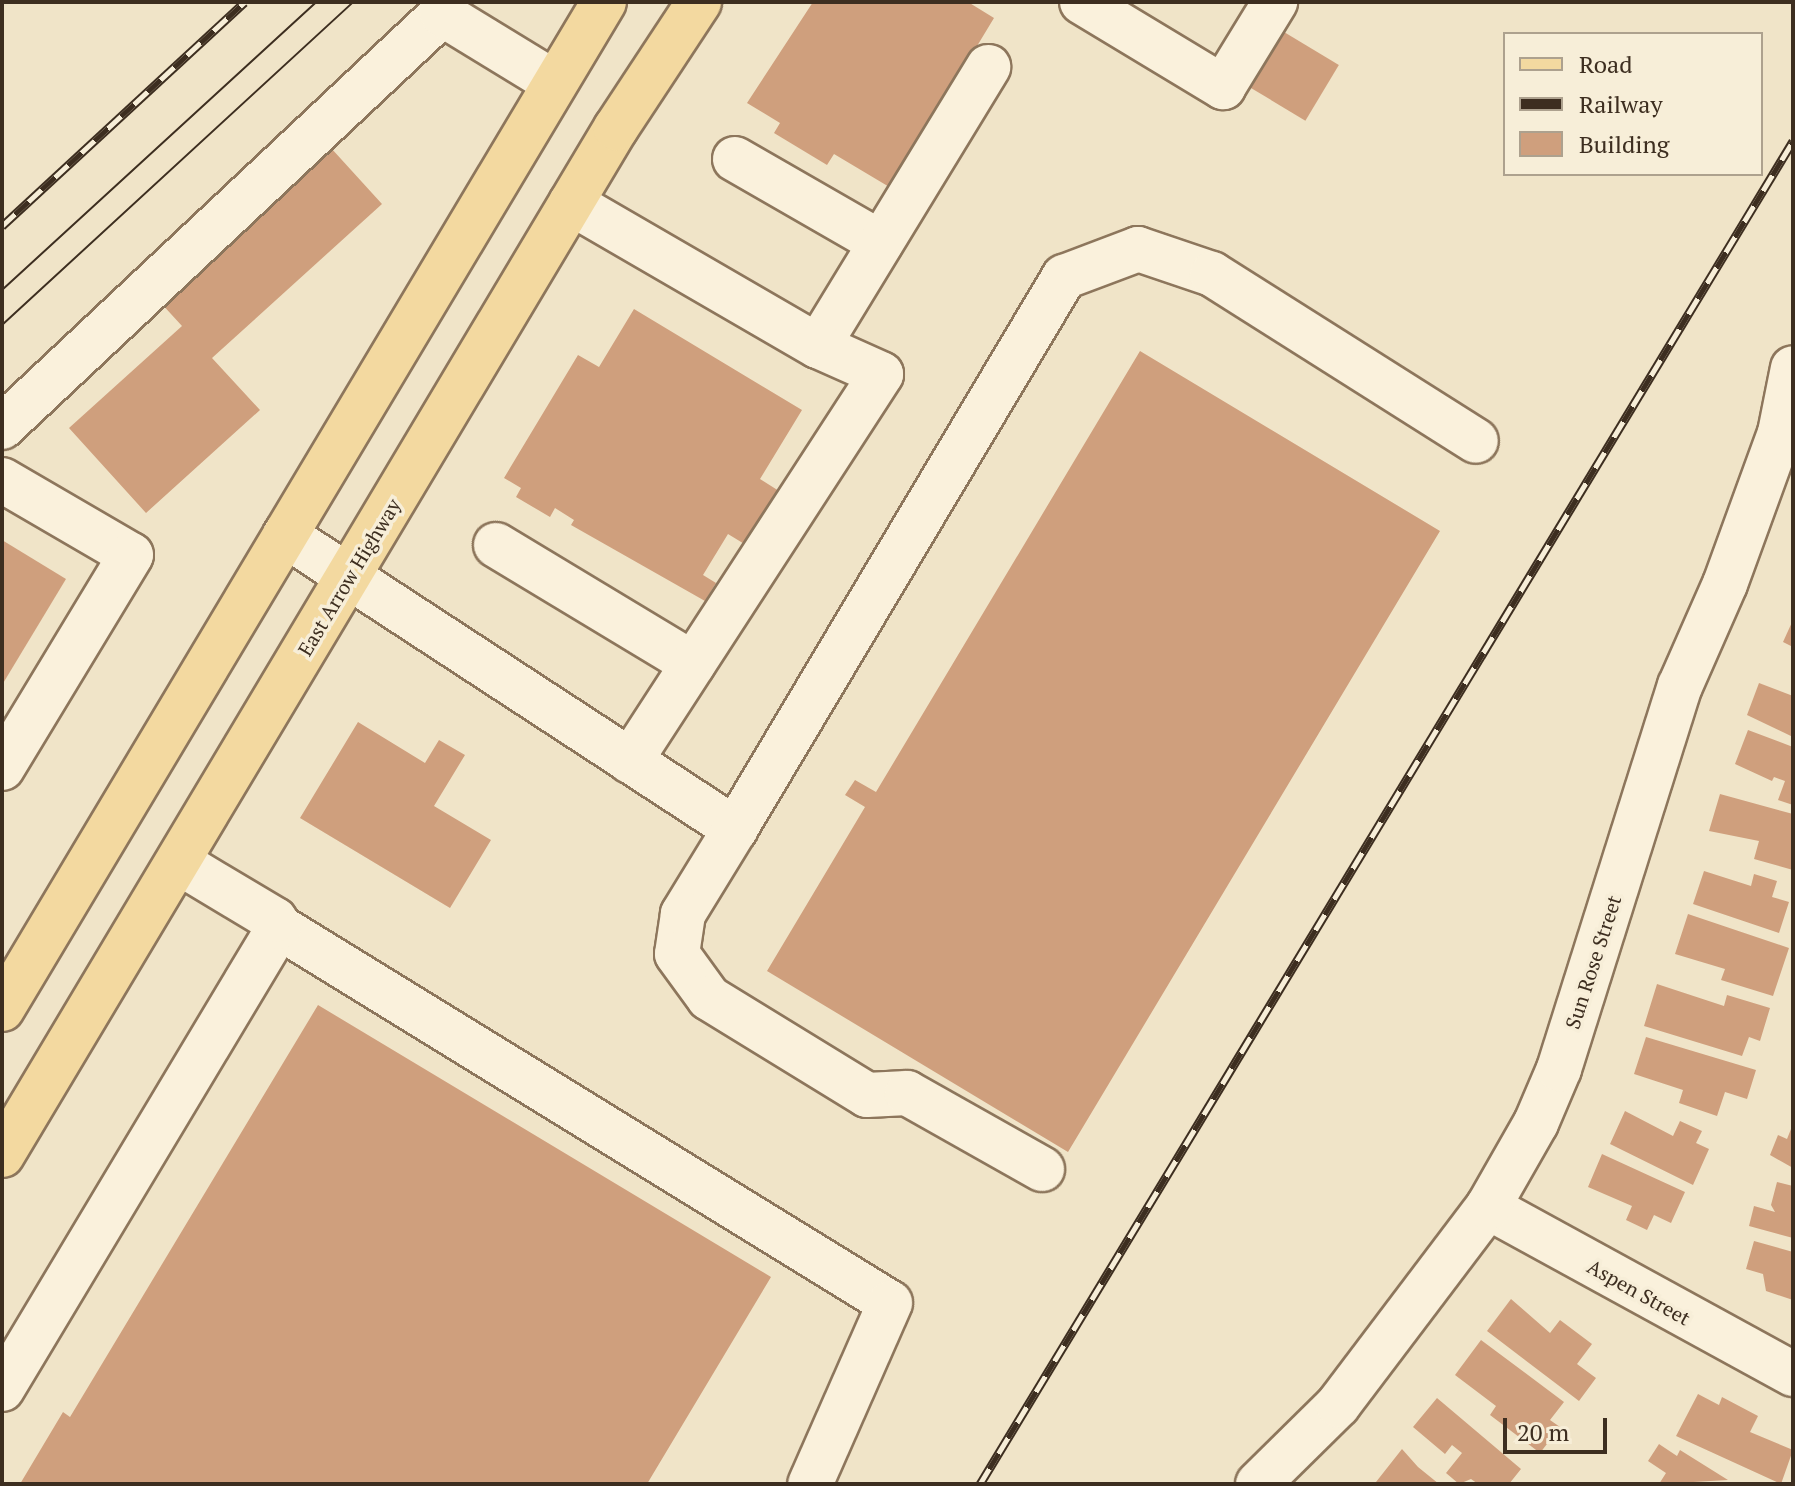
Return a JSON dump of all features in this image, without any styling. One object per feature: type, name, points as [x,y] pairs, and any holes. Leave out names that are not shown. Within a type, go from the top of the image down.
[{"type":"main road","points":[[2,1009],[604,2]]},
{"type":"main road","name":"East Arrow Highway","points":[[2,1155],[571,203],[699,2]]},
{"type":"street","points":[[1082,2],[1223,87],[1275,2]]},
{"type":"street","points":[[2,427],[442,14],[555,83]]},
{"type":"street","points":[[818,346],[988,67]]},
{"type":"street","points":[[735,159],[881,243]]},
{"type":"street","points":[[571,203],[818,346],[881,374],[630,761]]},
{"type":"street","points":[[1042,1169],[907,1093],[867,1095],[709,998],[677,954],[683,914],[1064,277],[1138,249],[1212,274],[1476,441]]},
{"type":"street","name":"Sun Rose Street","points":[[1258,1484],[1338,1405],[1488,1207],[1536,1123],[1559,1069],[1680,686],[1786,435],[1793,368]]},
{"type":"street","points":[[2,480],[131,555],[2,768]]},
{"type":"street","points":[[285,535],[735,829]]},
{"type":"street","points":[[496,545],[693,664]]},
{"type":"street","points":[[178,862],[890,1303],[810,1484]]},
{"type":"street","points":[[2,1389],[279,927]]},
{"type":"street","name":"Aspen Street","points":[[1488,1207],[1793,1374]]},
{"type":"building","points":[[813,2],[968,2],[994,18],[891,188],[834,154],[827,165],[774,133],[780,123],[747,103]]},
{"type":"building","points":[[1284,32],[1339,65],[1305,121],[1251,88]]},
{"type":"building","points":[[331,148],[382,204],[212,358],[260,410],[146,513],[69,428],[182,326],[160,302]]},
{"type":"building","points":[[634,309],[802,410],[760,479],[779,491],[746,545],[728,534],[703,575],[716,583],[705,601],[571,525],[574,520],[555,508],[550,517],[516,497],[521,488],[504,478],[578,355],[599,367]]},
{"type":"building","points":[[1140,351],[1440,531],[1068,1152],[767,971],[865,807],[845,795],[855,780],[876,792]]},
{"type":"building","points":[[2,540],[66,579],[2,685]]},
{"type":"building","points":[[1793,620],[1793,647],[1783,642]]},
{"type":"building","points":[[1759,683],[1793,696],[1793,737],[1747,715]]},
{"type":"building","points":[[358,722],[425,763],[439,740],[465,755],[434,806],[491,840],[450,908],[300,818]]},
{"type":"building","points":[[1748,730],[1793,747],[1793,805],[1778,800],[1785,781],[1774,777],[1772,781],[1735,764]]},
{"type":"building","points":[[1720,794],[1793,814],[1793,870],[1754,859],[1759,841],[1709,831]]},
{"type":"building","points":[[1704,871],[1751,886],[1754,874],[1777,881],[1772,897],[1789,902],[1779,933],[1693,904]]},
{"type":"building","points":[[1688,914],[1789,948],[1773,996],[1721,980],[1725,969],[1675,954]]},
{"type":"building","points":[[1657,984],[1724,1006],[1727,995],[1770,1008],[1760,1041],[1749,1037],[1742,1056],[1644,1026]]},
{"type":"building","points":[[318,1005],[771,1277],[647,1484],[20,1484],[63,1412],[70,1417]]},
{"type":"building","points":[[1646,1037],[1756,1070],[1747,1099],[1725,1092],[1717,1116],[1679,1103],[1683,1090],[1634,1074]]},
{"type":"building","points":[[1625,1111],[1673,1136],[1680,1121],[1702,1131],[1696,1143],[1709,1149],[1693,1185],[1610,1144]]},
{"type":"building","points":[[1793,1124],[1793,1168],[1770,1155],[1778,1135],[1787,1139]]},
{"type":"building","points":[[1602,1154],[1685,1192],[1671,1223],[1654,1215],[1647,1230],[1626,1220],[1632,1206],[1588,1187]]},
{"type":"building","points":[[1777,1182],[1793,1186],[1793,1238],[1749,1226],[1754,1206],[1775,1212],[1771,1205]]},
{"type":"building","points":[[1754,1241],[1793,1252],[1793,1300],[1766,1291],[1763,1274],[1746,1269]]},
{"type":"building","points":[[1511,1299],[1550,1333],[1560,1320],[1592,1344],[1577,1364],[1596,1378],[1579,1401],[1487,1331]]},
{"type":"building","points":[[1481,1340],[1564,1402],[1550,1420],[1560,1427],[1540,1453],[1490,1415],[1496,1406],[1455,1375]]},
{"type":"building","points":[[1698,1394],[1719,1405],[1722,1397],[1758,1416],[1750,1432],[1793,1450],[1781,1484],[1676,1436]]},
{"type":"building","points":[[1437,1398],[1521,1469],[1509,1484],[1478,1484],[1471,1479],[1459,1484],[1446,1473],[1462,1453],[1452,1445],[1445,1454],[1413,1427]]},
{"type":"building","points":[[1659,1444],[1677,1456],[1680,1450],[1728,1480],[1659,1484],[1666,1473],[1648,1461]]},
{"type":"building","points":[[1402,1449],[1418,1467],[1439,1484],[1376,1482]]},
{"type":"tram line","points":[[2,290],[316,2]]},
{"type":"tram line","points":[[2,325],[353,2]]},
{"type":"railway","points":[[2,226],[245,2]]},
{"type":"railway","points":[[980,1484],[1793,141]]}]
